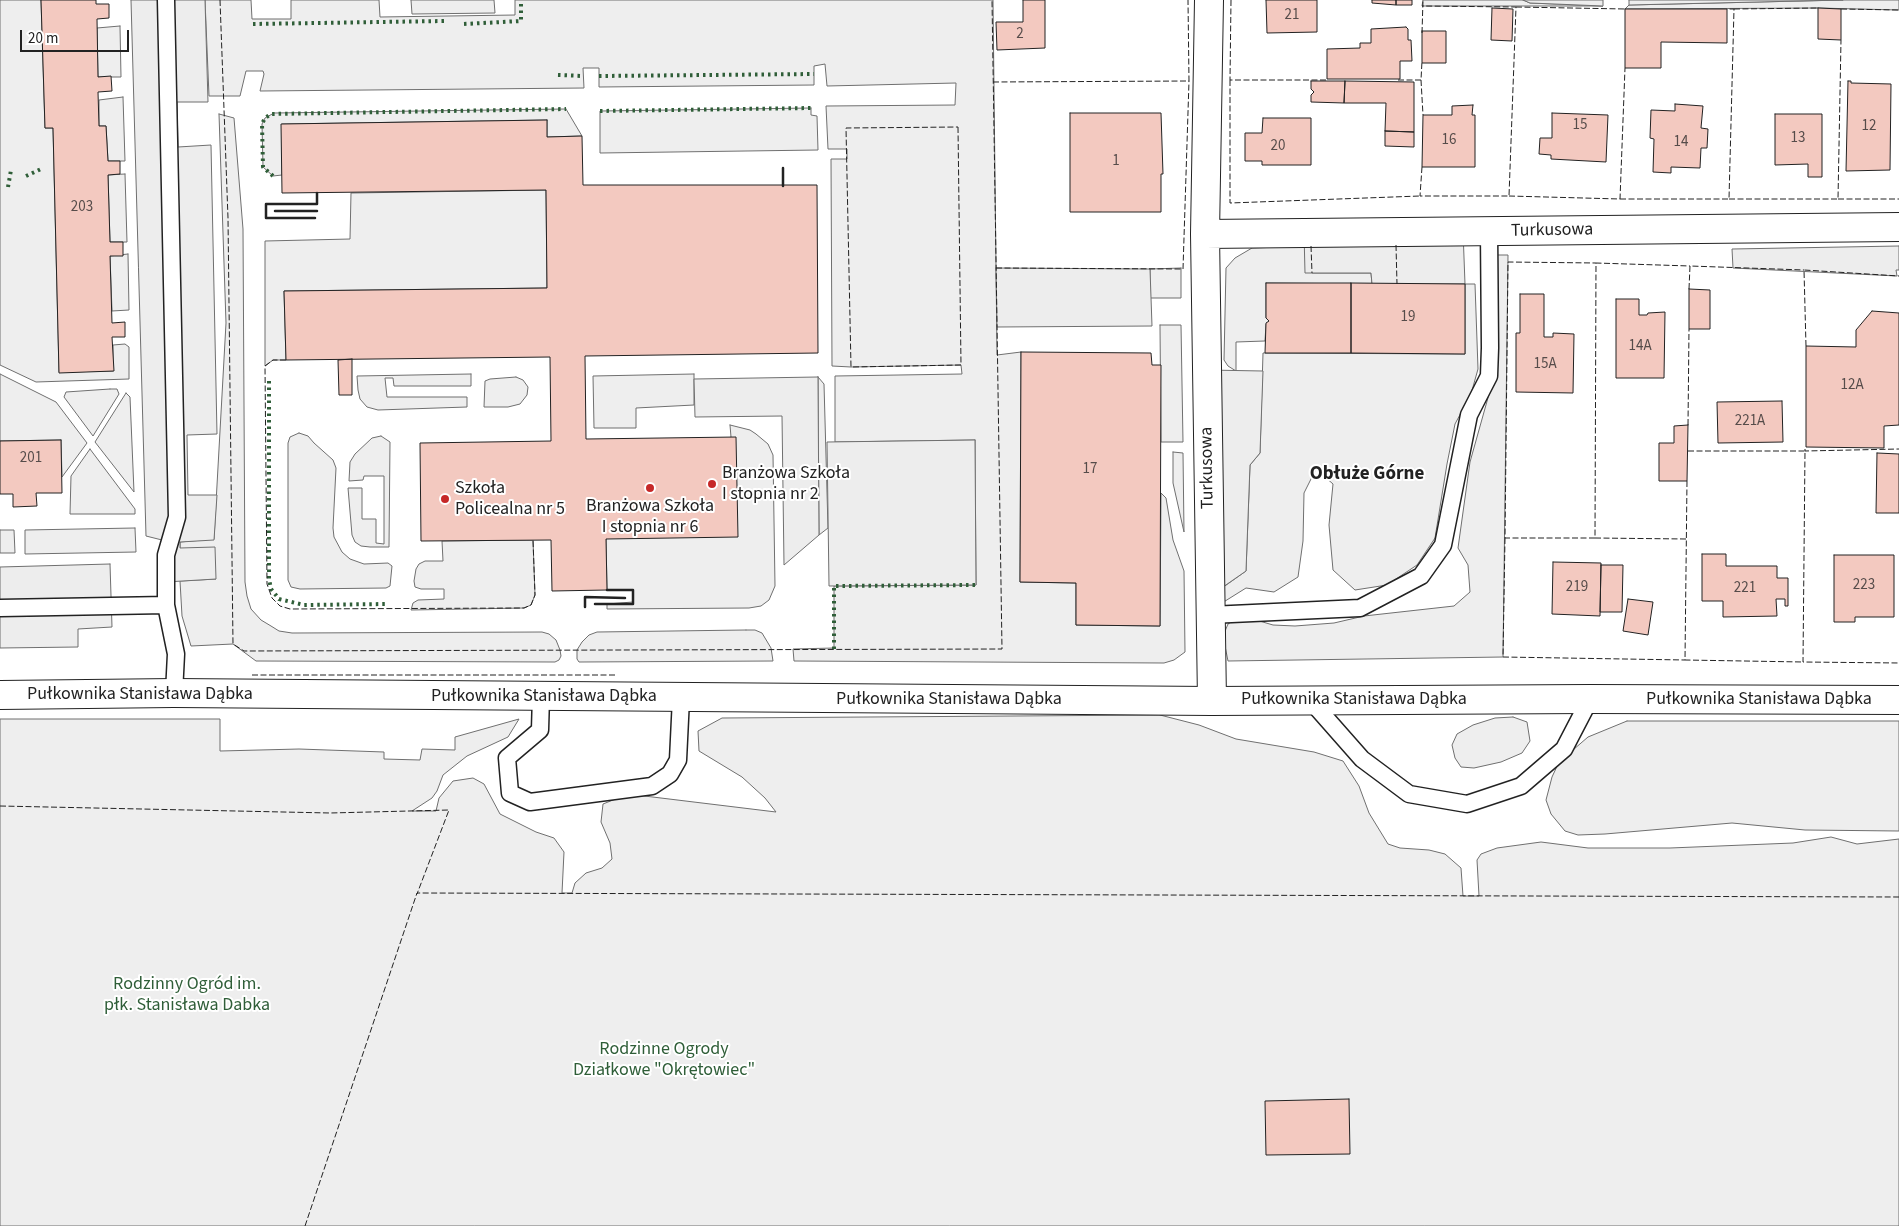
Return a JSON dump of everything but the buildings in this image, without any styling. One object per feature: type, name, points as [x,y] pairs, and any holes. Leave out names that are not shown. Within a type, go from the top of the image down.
[{"type":"street","name":"Turkusowa","points":[[1209,0],[1205,234],[1212,701]]},
{"type":"street","name":"Turkusowa","points":[[1205,234],[1899,227]]},
{"type":"street","name":"Pułkownika Stanisława Dąbka","points":[[0,695],[174,694],[1212,701],[1899,700]]},
{"type":"lane","points":[[166,0],[177,517],[166,555],[166,605],[176,654],[174,694]]},
{"type":"lane","points":[[1210,615],[1360,608],[1421,576],[1443,545],[1470,415],[1489,376],[1489,231]]},
{"type":"lane","points":[[0,608],[166,605]]},
{"type":"lane","points":[[541,696],[540,730],[507,758],[510,793],[530,802],[652,786],[670,774],[678,760],[681,698]]},
{"type":"lane","points":[[1310,700],[1362,759],[1409,794],[1466,804],[1521,786],[1557,756],[1564,749],[1590,699]]},
{"type":"green space","points":[[0,0],[41,0],[45,128],[53,128],[59,372],[113,371],[113,345],[125,344],[129,347],[129,379],[36,382],[0,365]]},
{"type":"green space","points":[[205,0],[251,0],[252,19],[291,19],[291,0],[379,0],[380,17],[515,15],[515,0],[993,0],[997,355],[1021,352],[1020,582],[1076,583],[1076,625],[1160,626],[1161,493],[1166,498],[1173,540],[1184,571],[1185,652],[1174,660],[1164,663],[794,661],[793,649],[834,648],[834,586],[976,585],[975,440],[835,442],[835,376],[962,374],[961,365],[832,366],[831,159],[847,159],[847,149],[828,149],[826,106],[955,105],[956,83],[827,86],[825,64],[814,66],[814,85],[599,87],[599,68],[583,68],[584,88],[260,91],[263,71],[246,71],[240,96],[209,96]]},
{"type":"green space","points":[[411,0],[494,0],[495,13],[412,14]]},
{"type":"green space","points":[[1423,0],[1523,0],[1530,3],[1603,6],[1422,6]]},
{"type":"green space","points":[[1899,0],[1899,10],[1818,8],[1625,9],[1629,5]]},
{"type":"green space","points":[[120,26],[121,77],[98,77],[97,28]]},
{"type":"green space","points":[[123,97],[125,161],[108,161],[106,126],[99,126],[99,100]]},
{"type":"green space","points":[[811,108],[811,115],[817,116],[818,150],[600,153],[600,111]]},
{"type":"green space","points":[[566,109],[582,136],[547,137],[547,120],[282,124],[282,175],[273,176],[263,167],[262,124],[265,118],[274,113]]},
{"type":"green space","points":[[219,114],[234,118],[243,229],[245,582],[251,609],[261,620],[279,631],[292,633],[542,632],[549,634],[556,640],[561,656],[559,660],[555,662],[256,661],[233,644],[191,646],[182,616],[180,581],[216,579],[180,549],[180,542],[214,539],[226,323]]},
{"type":"green space","points":[[125,174],[127,242],[110,242],[108,175]]},
{"type":"green space","points":[[546,190],[547,288],[284,291],[286,360],[273,360],[265,366],[265,241],[350,239],[351,193]]},
{"type":"green space","points":[[1311,246],[1312,273],[1371,273],[1372,284],[1266,283],[1266,318],[1269,321],[1266,324],[1265,341],[1236,342],[1236,371],[1228,366],[1224,360],[1226,268],[1235,258],[1252,248]]},
{"type":"green space","points":[[128,254],[129,310],[112,311],[110,256]]},
{"type":"green space","points":[[1497,255],[1508,255],[1503,657],[1228,661],[1223,636],[1228,624],[1236,619],[1256,620],[1273,625],[1295,626],[1334,623],[1364,616],[1454,606],[1470,592],[1468,565],[1458,548],[1470,462],[1491,387]]},
{"type":"green space","points":[[1181,268],[1181,298],[1150,298],[1150,269]]},
{"type":"green space","points":[[1465,284],[1475,284],[1478,369],[1471,394],[1455,424],[1435,538],[1417,565],[1387,585],[1355,590],[1333,570],[1329,525],[1333,484],[1316,469],[1304,493],[1303,541],[1298,577],[1274,592],[1246,588],[1222,603],[1222,588],[1246,571],[1250,465],[1260,453],[1263,353],[1465,354]]},
{"type":"green space","points":[[1160,325],[1181,325],[1183,442],[1161,442]]},
{"type":"green space","points":[[0,374],[56,402],[87,443],[62,477],[61,440],[0,441]]},
{"type":"green space","points":[[471,374],[471,386],[394,386],[393,378],[385,378],[387,397],[467,397],[467,407],[378,410],[367,407],[360,399],[358,390],[357,376]]},
{"type":"green space","points":[[694,374],[694,405],[636,408],[636,428],[594,428],[593,376]]},
{"type":"green space","points":[[516,377],[523,380],[528,387],[527,395],[520,404],[508,407],[484,407],[485,381]]},
{"type":"green space","points":[[818,377],[824,384],[828,528],[819,535]]},
{"type":"green space","points":[[117,389],[119,394],[93,436],[64,397],[66,392]]},
{"type":"green space","points":[[126,393],[130,397],[134,492],[95,442]]},
{"type":"green space","points":[[730,425],[750,430],[756,434],[768,444],[773,455],[775,586],[769,600],[761,606],[749,608],[607,609],[607,604],[633,602],[633,590],[607,590],[606,539],[731,437]]},
{"type":"green space","points":[[299,433],[308,436],[333,460],[336,468],[333,528],[334,537],[342,552],[350,559],[364,564],[388,563],[392,566],[390,586],[386,588],[300,589],[291,587],[288,580],[288,443],[290,437]]},
{"type":"green space","points":[[381,436],[390,442],[389,547],[361,546],[355,542],[352,535],[348,488],[362,488],[362,519],[376,519],[376,543],[384,544],[384,476],[364,476],[363,480],[349,481],[350,462],[355,454],[372,438]]},
{"type":"green space","points":[[90,449],[135,509],[135,514],[70,514],[71,476]]},
{"type":"green space","points":[[1173,452],[1183,453],[1184,532],[1173,483]]},
{"type":"green space","points":[[135,528],[136,552],[25,554],[25,530]]},
{"type":"green space","points":[[0,530],[14,530],[15,553],[0,553]]},
{"type":"green space","points":[[533,540],[535,595],[531,605],[524,608],[411,610],[413,603],[418,600],[444,599],[444,589],[421,589],[415,587],[414,581],[419,564],[425,561],[443,561],[442,541]]},
{"type":"green space","points":[[755,630],[762,633],[771,648],[773,661],[579,662],[577,659],[577,650],[582,642],[589,635],[597,632]]},
{"type":"green space","points":[[1160,715],[1199,725],[1236,739],[1314,752],[1343,761],[1359,786],[1369,813],[1388,844],[1400,848],[1429,850],[1445,854],[1461,868],[1463,896],[1479,896],[1477,860],[1481,854],[1497,848],[1541,842],[1588,848],[1670,848],[1793,843],[1831,837],[1857,844],[1899,839],[1899,1226],[0,1226],[0,719],[220,719],[220,751],[299,749],[384,752],[384,759],[420,760],[422,749],[455,750],[455,737],[519,719],[508,737],[467,756],[443,775],[432,798],[412,811],[436,811],[439,798],[453,781],[473,778],[484,784],[500,814],[536,832],[554,838],[564,852],[562,893],[572,893],[575,883],[586,873],[602,868],[612,859],[610,843],[601,822],[603,804],[628,794],[776,812],[765,798],[742,777],[699,751],[698,731],[722,718]]},
{"type":"green space","points":[[1513,717],[1527,722],[1530,741],[1522,753],[1501,762],[1474,768],[1461,767],[1455,758],[1452,745],[1457,734],[1473,725],[1495,718]]},
{"type":"green space","points":[[1627,721],[1899,721],[1899,831],[1805,830],[1732,823],[1605,834],[1578,835],[1565,831],[1551,814],[1546,800],[1552,777],[1559,762],[1588,737]]},
{"type":"shaded area","points":[[131,0],[205,0],[208,102],[177,102],[178,147],[211,145],[217,434],[187,435],[188,495],[217,495],[214,540],[180,542],[180,548],[215,547],[216,579],[166,582],[170,542],[146,536]]},
{"type":"shaded area","points":[[1523,0],[1603,0],[1603,6],[1530,3]]},
{"type":"shaded area","points":[[1629,0],[1843,0],[1629,5]]},
{"type":"shaded area","points":[[1463,231],[1465,284],[1372,284],[1371,273],[1305,273],[1304,233]]},
{"type":"shaded area","points":[[1899,246],[1899,270],[1896,270],[1897,276],[1733,268],[1732,249]]},
{"type":"shaded area","points":[[996,268],[1150,269],[1152,326],[997,327]]},
{"type":"shaded area","points":[[1207,370],[1263,371],[1260,453],[1250,465],[1246,571],[1210,596]]},
{"type":"shaded area","points":[[818,377],[819,535],[784,565],[782,416],[695,417],[694,379]]},
{"type":"shaded area","points":[[975,440],[976,585],[829,586],[827,442]]},
{"type":"shaded area","points":[[110,564],[112,627],[78,629],[78,647],[0,648],[0,567]]},
{"type":"hedge","points":[[464,24],[521,21],[521,0]]},
{"type":"hedge","points":[[253,24],[444,21]]},
{"type":"hedge","points":[[599,76],[814,74]]},
{"type":"hedge","points":[[558,75],[583,76]]},
{"type":"hedge","points":[[600,111],[811,108]]},
{"type":"hedge","points":[[273,176],[263,167],[262,124],[265,118],[271,114],[566,109]]},
{"type":"hedge","points":[[26,176],[41,169]]},
{"type":"hedge","points":[[8,187],[11,170]]},
{"type":"hedge","points":[[269,381],[269,579],[271,589],[279,599],[304,605],[387,604]]},
{"type":"hedge","points":[[834,649],[834,586],[976,585]]},
{"type":"fence","points":[[220,0],[228,218],[233,644],[244,651],[1002,649],[992,0]]},
{"type":"fence","points":[[993,82],[1189,81],[1188,0]]},
{"type":"fence","points":[[1231,0],[1230,80],[1326,80]]},
{"type":"fence","points":[[1422,33],[1423,0]]},
{"type":"fence","points":[[1422,6],[1516,7],[1509,196],[1420,196],[1422,167]]},
{"type":"fence","points":[[1516,7],[1625,9]]},
{"type":"fence","points":[[1734,9],[1818,8]]},
{"type":"fence","points":[[1620,199],[1729,199],[1734,9],[1727,9]]},
{"type":"fence","points":[[1841,9],[1899,10]]},
{"type":"fence","points":[[1729,199],[1838,199],[1841,40]]},
{"type":"fence","points":[[1398,80],[1421,80],[1422,61]]},
{"type":"fence","points":[[1509,196],[1620,199],[1625,68]]},
{"type":"fence","points":[[1230,80],[1230,203],[1420,196]]},
{"type":"fence","points":[[1421,80],[1423,115]]},
{"type":"fence","points":[[996,268],[1183,269],[1189,81]]},
{"type":"fence","points":[[958,127],[961,365],[851,367],[846,128],[958,127]]},
{"type":"fence","points":[[1838,199],[1899,199]]},
{"type":"fence","points":[[1396,245],[1397,284]]},
{"type":"fence","points":[[1311,246],[1312,273]]},
{"type":"fence","points":[[1595,538],[1505,538],[1508,262],[1596,263]]},
{"type":"fence","points":[[1686,539],[1595,538],[1596,263],[1690,266]]},
{"type":"fence","points":[[1689,289],[1690,266],[1804,270]]},
{"type":"fence","points":[[1806,346],[1804,270],[1899,276]]},
{"type":"fence","points":[[1688,425],[1689,329]]},
{"type":"fence","points":[[286,360],[273,360],[265,366],[267,584],[272,598],[280,606],[290,609],[524,608],[531,605],[535,595],[533,540]]},
{"type":"fence","points":[[1805,449],[1805,451],[1899,449]]},
{"type":"fence","points":[[1688,451],[1805,451],[1803,662],[1899,663]]},
{"type":"fence","points":[[1687,481],[1685,660],[1803,662]]},
{"type":"fence","points":[[1505,538],[1503,657],[1685,660]]},
{"type":"fence","points":[[252,675],[615,675]]},
{"type":"fence","points":[[0,806],[330,813],[449,810],[417,894]]},
{"type":"fence","points":[[305,1226],[417,893],[1899,897]]},
{"type":"wall","points":[[783,168],[783,186]]},
{"type":"wall","points":[[315,218],[266,218],[266,204],[317,204],[317,193]]},
{"type":"wall","points":[[275,211],[317,211]]},
{"type":"wall","points":[[595,604],[633,604],[633,590],[607,590]]},
{"type":"wall","points":[[585,607],[585,597],[625,598]]},
{"type":"place","name":"Branżowa Szkoła I stopnia nr 2","points":[[712,484]]},
{"type":"place","name":"Branżowa Szkoła I stopnia nr 6","points":[[650,488]]},
{"type":"place","name":"Szkoła Policealna nr 5","points":[[445,499]]},
{"type":"district","name":"Obłuże Górne","points":[[1367,475]]},
{"type":"park label","name":"Rodzinny Ogród im. płk. Stanisława Dabka","points":[[187,995]]},
{"type":"park label","name":"Rodzinne Ogrody Działkowe \"Okrętowiec\"","points":[[664,1060]]}]
